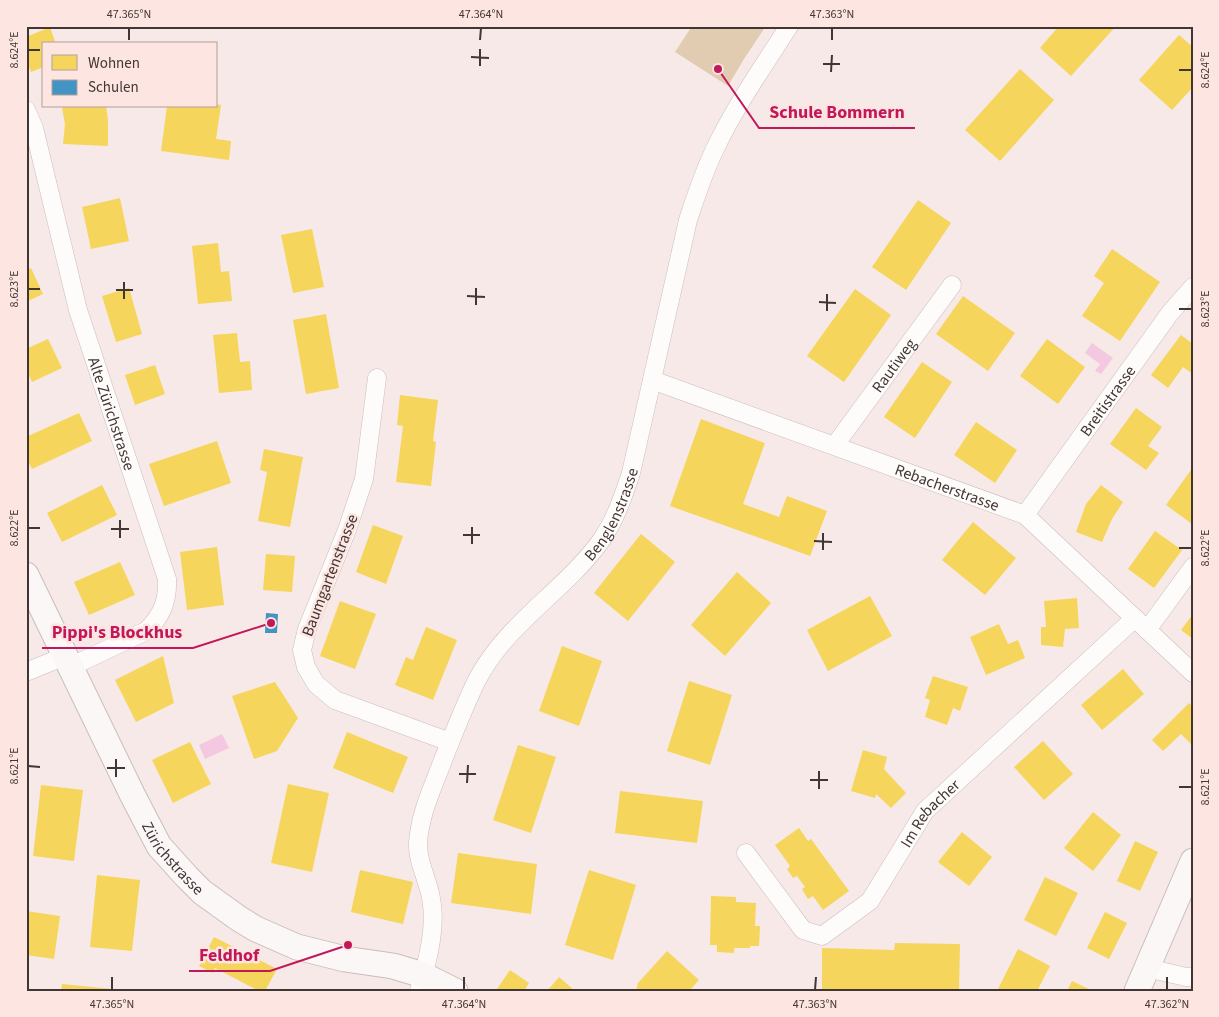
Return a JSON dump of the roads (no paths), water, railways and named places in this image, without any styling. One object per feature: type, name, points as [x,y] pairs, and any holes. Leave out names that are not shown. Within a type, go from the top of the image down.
[{"type":"street","name":"Benglenstrasse","points":[[421,983],[433,924],[431,898],[418,845],[421,817],[467,700],[478,677],[496,649],[594,548],[619,509],[631,473],[688,220],[700,182],[714,150],[735,112],[789,26]]},
{"type":"street","name":"Alte Zürichstrasse","points":[[26,110],[34,128],[78,310],[168,579],[168,593],[163,608],[155,622],[146,631],[67,662],[26,672]]},
{"type":"street","name":"Rautiweg","points":[[835,445],[952,285]]},
{"type":"street","name":"Breitistrasse","points":[[1026,515],[1170,313],[1193,288]]},
{"type":"street","name":"Baumgartenstrasse","points":[[377,378],[364,479],[347,530],[307,629],[302,650],[306,667],[316,684],[335,700],[450,742]]},
{"type":"street","name":"Rebacherstrasse","points":[[652,380],[1026,515],[1193,673]]},
{"type":"street","points":[[1141,624],[1193,568]]},
{"type":"street","name":"Zürichstrasse","points":[[26,575],[127,785],[159,846],[202,892],[238,918],[297,947],[336,957],[393,966],[421,983],[455,991]]},
{"type":"street","name":"Im Rebacher","points":[[746,853],[803,930],[822,936],[870,901],[925,812],[1141,624]]},
{"type":"street","points":[[1137,991],[1193,861]]},
{"type":"street","points":[[1147,968],[1178,976],[1193,976]]},
{"type":"place","name":"Schule Bommern","points":[[718,69]]},
{"type":"place","name":"Pippi's Blockhus","points":[[271,623]]},
{"type":"place","name":"Feldhof","points":[[348,945]]}]
